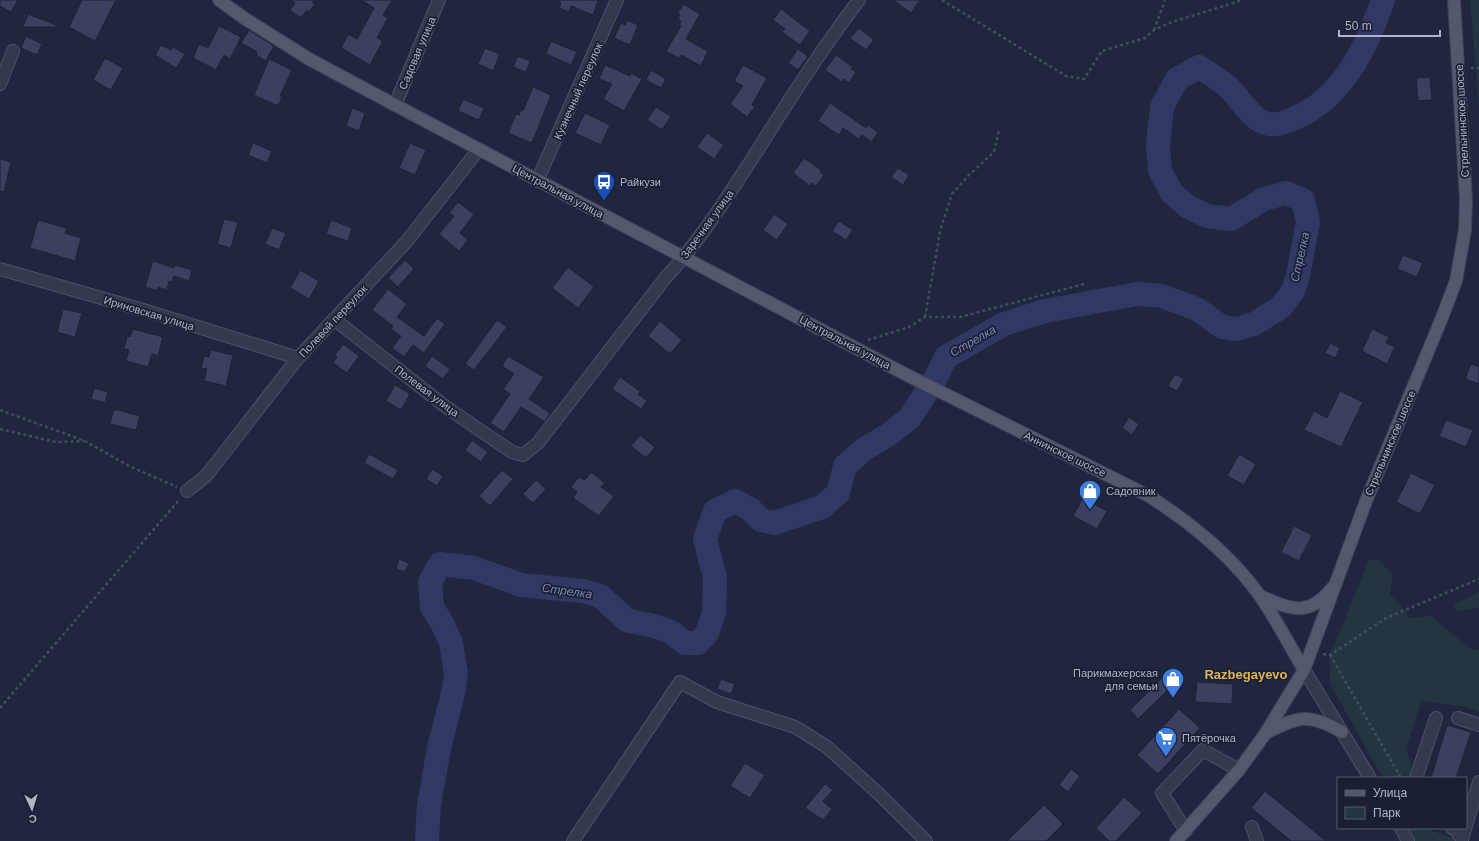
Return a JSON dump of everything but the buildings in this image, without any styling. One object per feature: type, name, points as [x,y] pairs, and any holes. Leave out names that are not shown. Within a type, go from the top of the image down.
[{"type":"main road","name":"Центральная улица","points":[[219,0],[244,18],[309,59],[395,106],[962,402]]},
{"type":"main road","name":"Стрельнинское шоссе","points":[[1176,841],[1239,770],[1265,734],[1304,670],[1366,501],[1456,281],[1465,230],[1466,200],[1454,0]]},
{"type":"main road","name":"Аннинское шоссе","points":[[962,402],[1112,477],[1172,511],[1219,550],[1260,596],[1304,670]]},
{"type":"main road","points":[[1260,596],[1276,603],[1302,609],[1314,605],[1326,596],[1337,581]]},
{"type":"main road","points":[[1265,734],[1292,721],[1306,719],[1319,720],[1342,732]]},
{"type":"street","name":"Садовая улица","points":[[395,106],[439,0]]},
{"type":"street","name":"Кузнечный переулок","points":[[537,180],[617,0]]},
{"type":"street","name":"Заречная улица","points":[[523,455],[538,443],[666,277],[708,227],[826,44],[859,0]]},
{"type":"street","points":[[0,84],[13,51]]},
{"type":"street","name":"Полевой переулок","points":[[187,491],[206,476],[298,358],[407,241],[479,149]]},
{"type":"street","name":"Ириновская улица","points":[[0,269],[140,309],[298,358]]},
{"type":"street","name":"Полевая улица","points":[[334,319],[446,407],[512,452],[523,455]]},
{"type":"street","points":[[1304,670],[1369,777]]},
{"type":"street","points":[[573,841],[680,682],[717,702],[795,727],[827,747],[879,794],[926,841]]},
{"type":"street","points":[[1416,777],[1436,718]]},
{"type":"street","points":[[1458,718],[1479,725]]},
{"type":"street","points":[[1186,831],[1162,793],[1203,750],[1239,770]]},
{"type":"street","points":[[1467,823],[1479,782]]},
{"type":"street","points":[[1252,827],[1257,841]]},
{"type":"street","points":[[1401,829],[1408,841]]},
{"type":"street","points":[[1454,829],[1462,840]]},
{"type":"street","points":[[1462,840],[1465,829]]},
{"type":"path","points":[[942,0],[1066,76],[1078,78],[1084,78],[1102,51],[1145,38],[1154,30],[1172,22],[1243,0]]},
{"type":"path","points":[[1154,30],[1164,0]]},
{"type":"path","points":[[1471,68],[1479,68]]},
{"type":"path","points":[[925,317],[941,227],[952,194],[968,175],[994,152],[999,130]]},
{"type":"path","points":[[867,340],[909,328],[925,317],[960,317],[1084,284]]},
{"type":"path","points":[[0,410],[85,441],[129,466],[187,491],[0,708]]},
{"type":"path","points":[[0,429],[56,442],[85,441]]},
{"type":"path","points":[[1311,652],[1330,655],[1386,618],[1479,579]]},
{"type":"path","points":[[1330,655],[1399,777]]},
{"type":"green space","points":[[1470,0],[1479,0],[1479,107]]},
{"type":"green space","points":[[1369,560],[1379,560],[1393,575],[1390,595],[1401,606],[1409,618],[1431,616],[1470,649],[1479,650],[1479,712],[1467,707],[1421,701],[1407,747],[1412,774],[1410,777],[1382,777],[1330,684],[1330,655]]},
{"type":"green space","points":[[1479,592],[1479,608],[1456,611],[1454,604]]},
{"type":"green space","points":[[1409,829],[1427,829],[1453,838],[1455,841],[1415,841]]},
{"type":"waterway","name":"Стрелка","points":[[427,841],[429,805],[439,748],[453,693],[456,674],[451,643],[442,623],[432,607],[430,582],[440,564],[474,568],[521,585],[583,591],[600,596],[628,621],[651,625],[671,632],[685,643],[698,643],[707,633],[714,613],[715,578],[705,539],[715,511],[735,501],[750,509],[761,520],[774,523],[822,507],[838,493],[845,466],[863,450],[888,435],[909,419],[935,379],[946,357],[1004,324],[1045,311],[1137,294],[1162,296],[1197,309],[1222,327],[1237,329],[1254,324],[1281,307],[1293,291],[1298,276],[1308,222],[1303,200],[1286,193],[1264,199],[1231,219],[1207,216],[1187,206],[1172,193],[1160,171],[1158,145],[1162,107],[1177,79],[1199,67],[1227,86],[1257,119],[1269,124],[1275,124],[1295,118],[1312,109],[1327,98],[1340,84],[1361,52],[1383,0]]},
{"type":"place","name":"Райкузи","points":[[604,202]]},
{"type":"place","name":"Садовник","points":[[1090,510]]},
{"type":"place","name":"Парикмахерская для семьи","points":[[1173,698]]},
{"type":"place","name":"Пятёрочка","points":[[1166,758]]},
{"type":"district","name":"Razbegayevo","points":[[1246,674]]}]
